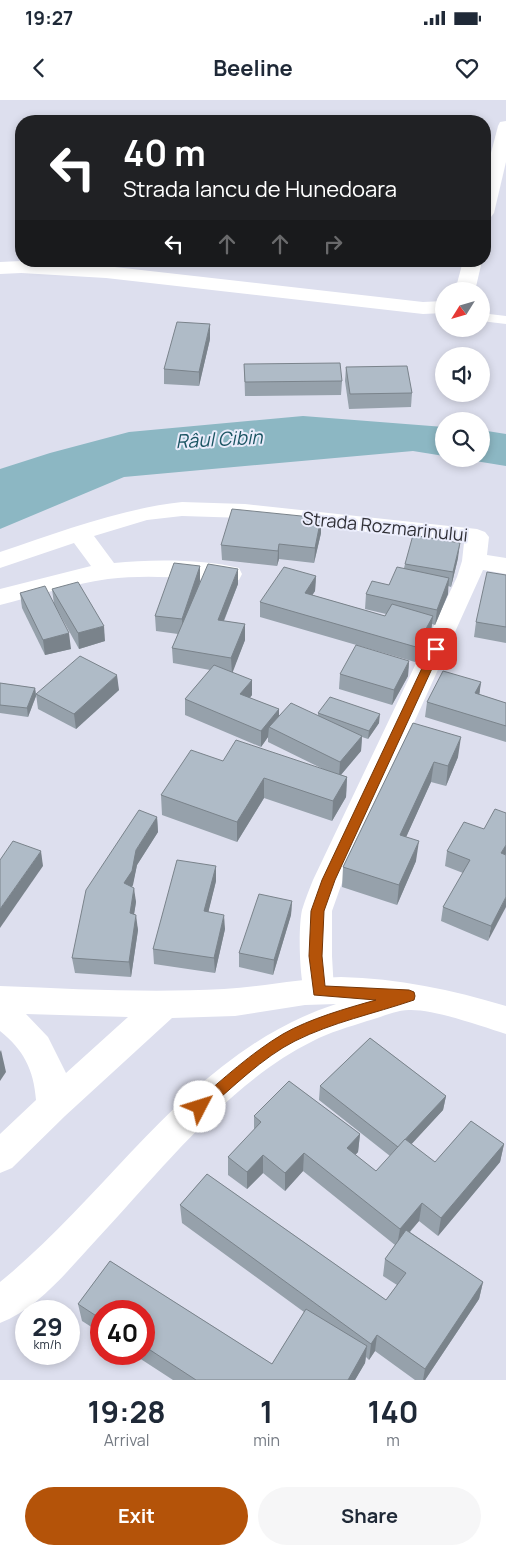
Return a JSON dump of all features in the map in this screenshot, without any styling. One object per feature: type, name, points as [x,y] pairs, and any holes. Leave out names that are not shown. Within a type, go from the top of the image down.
[{"type":"street","points":[[491,188],[506,126]]},
{"type":"street","points":[[0,268],[21,267],[98,271],[424,308],[435,307]]},
{"type":"street","points":[[468,282],[472,267]]},
{"type":"street","name":"Strada Rozmarinului","points":[[0,560],[116,521],[147,513],[182,509],[246,511],[476,549],[506,566]]},
{"type":"street","points":[[79,533],[108,571]]},
{"type":"street","points":[[318,991],[316,956],[317,911],[328,880],[469,577],[476,549]]},
{"type":"street","points":[[0,598],[45,585],[108,571],[174,568],[230,574]]},
{"type":"street","points":[[0,999],[165,1004],[225,1003],[274,995],[318,991],[409,996],[462,1006],[506,1020]]},
{"type":"street","points":[[0,1305],[15,1294],[54,1258],[187,1118],[251,1064],[297,1034],[345,1014],[409,996]]},
{"type":"street","points":[[0,1157],[53,1105],[165,1004]]},
{"type":"street","points":[[0,1013],[11,1020],[33,1042],[49,1073],[53,1105]]},
{"type":"lane","points":[[490,318],[506,320]]},
{"type":"water","name":"Râul Cibin","points":[[303,416],[435,426],[435,455],[413,451],[124,477],[0,529],[0,469],[50,453],[129,432]]},
{"type":"water","points":[[490,431],[506,434],[506,466],[490,463]]},
{"type":"building","points":[[177,322],[210,324],[199,372],[164,369]]},
{"type":"building","points":[[340,363],[342,381],[245,382],[244,364]]},
{"type":"building","points":[[407,366],[412,393],[350,394],[346,367]]},
{"type":"building","points":[[232,509],[321,518],[315,548],[279,544],[278,551],[221,545]]},
{"type":"building","points":[[413,535],[460,543],[453,572],[405,564]]},
{"type":"building","points":[[174,563],[200,566],[182,619],[155,616]]},
{"type":"building","points":[[208,564],[238,569],[218,620],[245,624],[231,658],[172,648]]},
{"type":"building","points":[[284,567],[316,576],[305,593],[385,616],[392,604],[433,616],[416,647],[260,602]]},
{"type":"building","points":[[397,567],[449,578],[437,610],[366,594],[372,581],[389,585]]},
{"type":"building","points":[[487,572],[506,575],[506,627],[476,622]]},
{"type":"building","points":[[78,582],[104,626],[78,633],[52,589]]},
{"type":"building","points":[[45,586],[69,633],[43,640],[20,593]]},
{"type":"building","points":[[356,645],[409,661],[394,690],[340,674]]},
{"type":"building","points":[[80,656],[117,675],[74,714],[36,694]]},
{"type":"building","points":[[214,665],[252,680],[240,694],[279,709],[261,731],[185,699]]},
{"type":"building","points":[[443,671],[481,682],[475,693],[506,703],[506,726],[427,702]]},
{"type":"building","points":[[0,683],[35,688],[27,708],[0,705]]},
{"type":"building","points":[[330,697],[380,714],[369,731],[318,713]]},
{"type":"building","points":[[291,703],[362,736],[340,762],[269,727]]},
{"type":"building","points":[[413,723],[461,737],[448,766],[434,762],[400,835],[419,841],[399,885],[343,867]]},
{"type":"building","points":[[236,740],[347,777],[333,801],[264,778],[237,822],[161,795],[191,750],[223,761]]},
{"type":"building","points":[[495,809],[506,813],[506,845],[501,853],[506,855],[506,897],[491,926],[443,907],[470,860],[447,851],[464,822],[484,829]]},
{"type":"building","points":[[139,810],[157,817],[136,850],[132,871],[124,883],[134,888],[130,913],[136,915],[129,962],[72,958],[86,890]]},
{"type":"building","points":[[13,841],[41,851],[0,909],[0,860]]},
{"type":"building","points":[[177,860],[216,866],[204,911],[224,915],[214,958],[153,949]]},
{"type":"building","points":[[259,894],[292,901],[274,960],[239,953]]},
{"type":"building","points":[[370,1038],[446,1096],[398,1147],[320,1086]]},
{"type":"building","points":[[289,1081],[360,1134],[347,1148],[376,1171],[405,1139],[435,1162],[471,1121],[504,1144],[441,1218],[422,1203],[400,1229],[304,1153],[285,1173],[263,1155],[247,1172],[228,1157],[261,1122],[254,1116]]},
{"type":"building","points":[[207,1174],[386,1300],[406,1273],[385,1259],[406,1230],[483,1282],[425,1369],[377,1335],[371,1344],[180,1205]]},
{"type":"building","points":[[110,1261],[272,1364],[306,1309],[367,1346],[348,1380],[196,1380],[155,1353],[155,1300],[90,1300],[90,1312],[80,1305],[80,1301]]},
{"type":"route","points":[[200,1107],[251,1064],[289,1038],[345,1014],[409,996],[318,991],[316,956],[317,911],[328,880],[436,649]]}]
